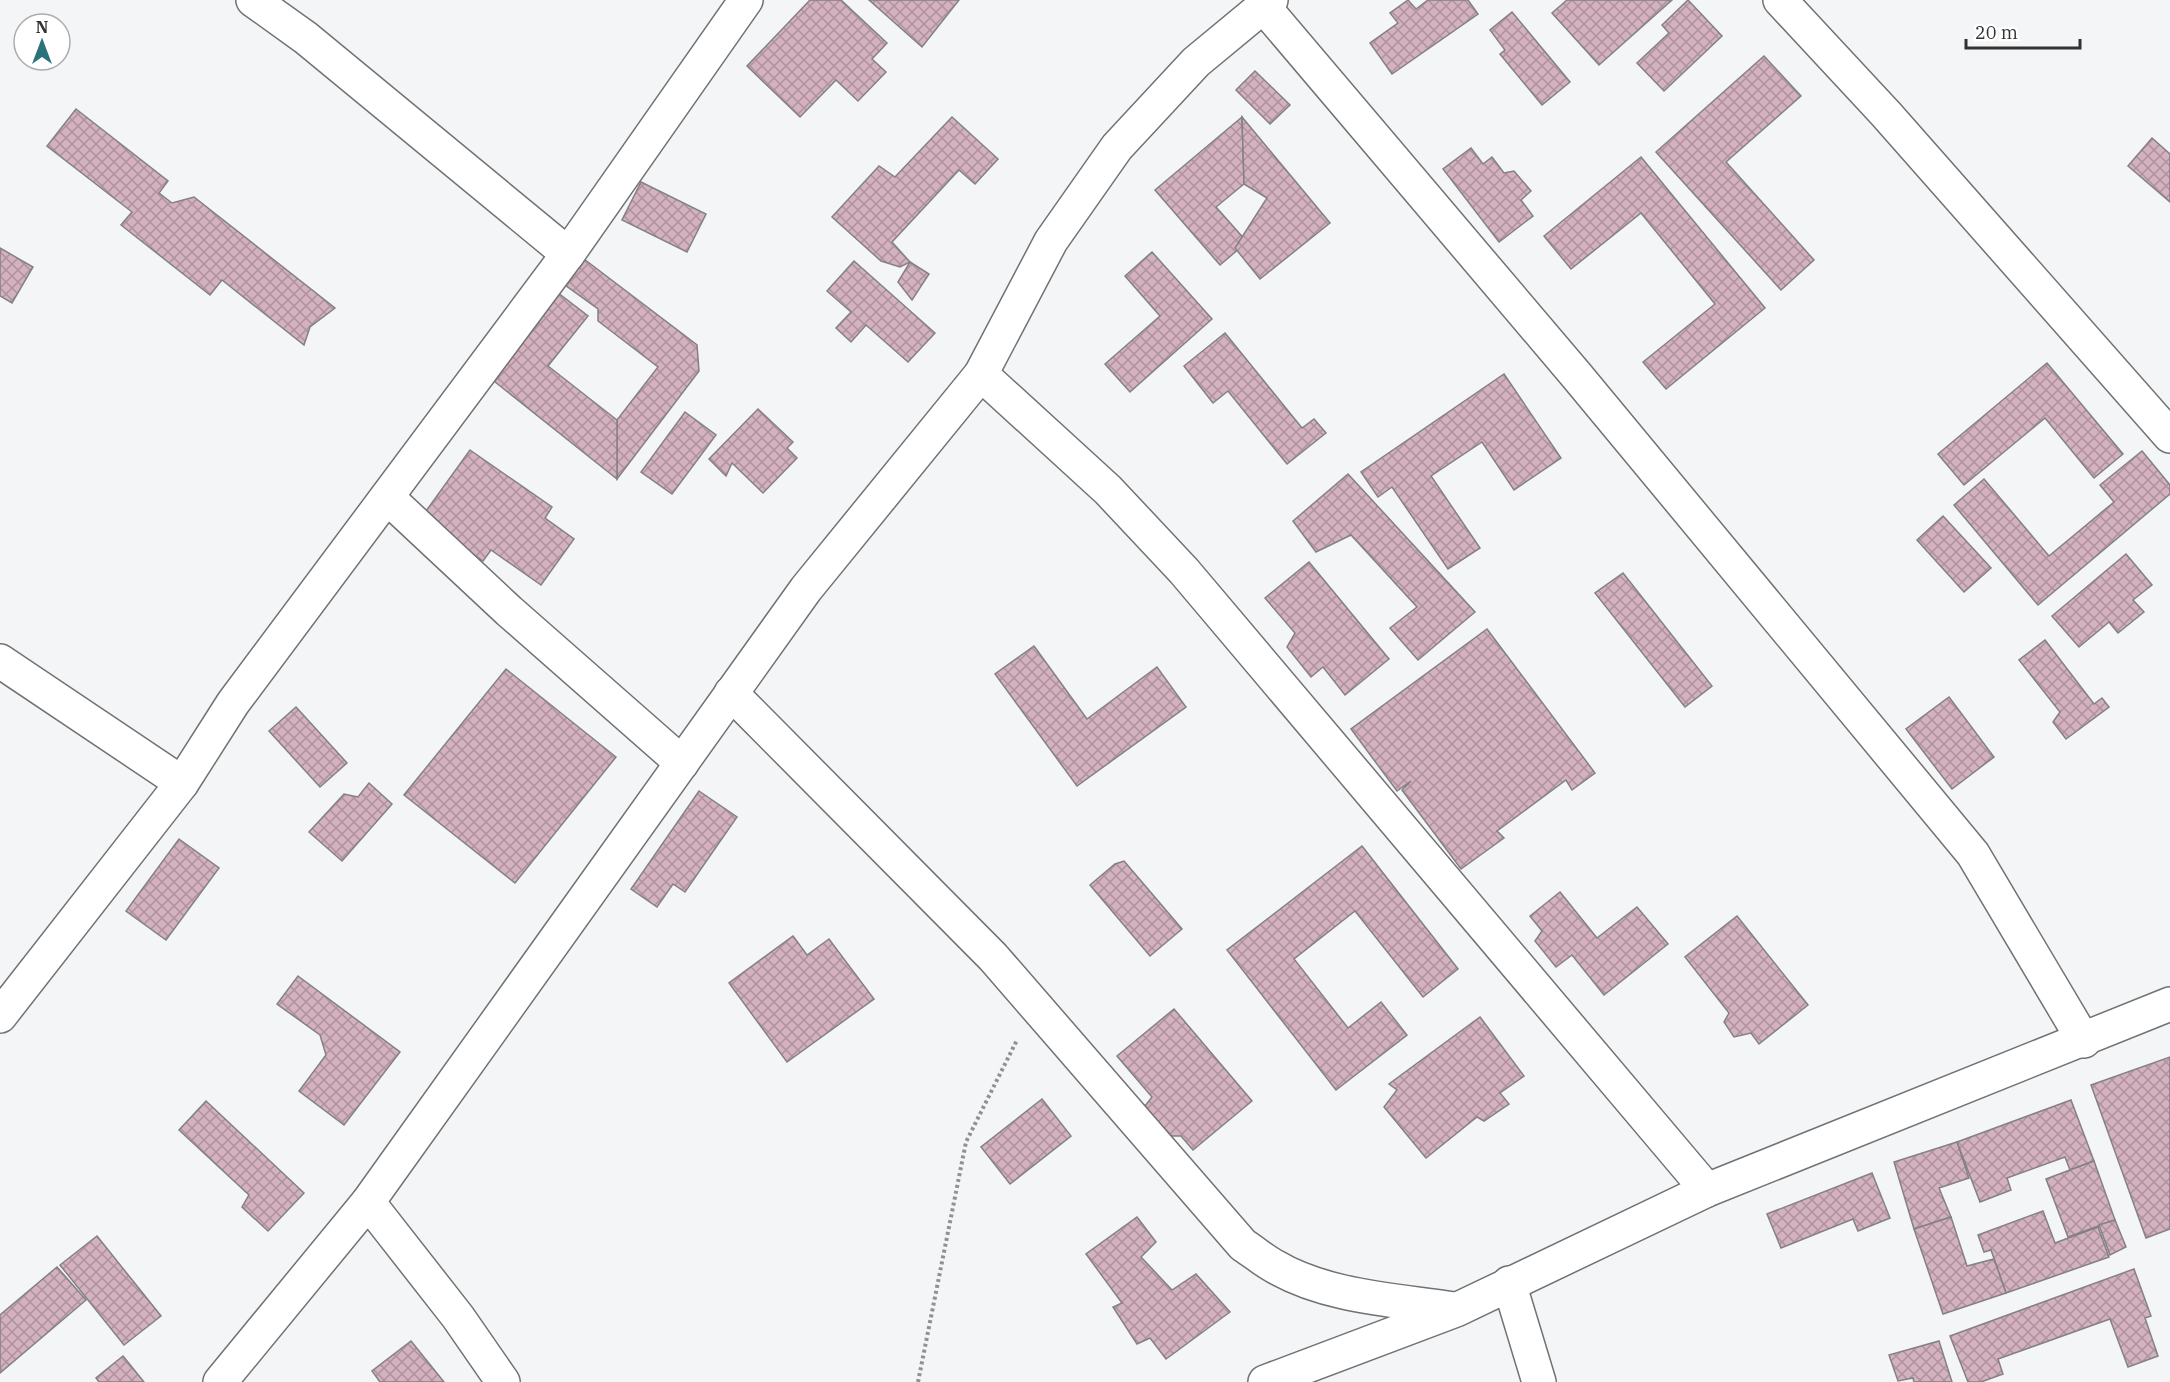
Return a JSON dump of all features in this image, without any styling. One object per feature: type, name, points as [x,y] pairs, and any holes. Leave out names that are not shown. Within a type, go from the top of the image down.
[{"type":"street","points":[[253,0],[306,38],[568,254]]},
{"type":"street","points":[[0,1016],[182,783],[233,703],[568,254],[746,0]]},
{"type":"street","points":[[1780,0],[1894,123],[2170,436]]},
{"type":"street","points":[[220,1382],[368,1202],[806,589],[981,374],[1051,241],[1117,147],[1196,62],[1267,3],[1973,854],[2084,1041]]},
{"type":"street","points":[[981,374],[1108,490],[1184,571],[1707,1190]]},
{"type":"street","points":[[387,496],[509,611],[682,763]]},
{"type":"street","points":[[0,661],[182,783]]},
{"type":"street","points":[[731,693],[993,957],[1243,1245],[1275,1267],[1315,1283],[1359,1294],[1456,1310]]},
{"type":"street","points":[[1265,1382],[1456,1310],[1707,1190],[2084,1041],[2170,1004]]},
{"type":"street","points":[[368,1202],[458,1317],[503,1382]]},
{"type":"street","points":[[1509,1283],[1539,1382]]},
{"type":"path","points":[[918,1382],[966,1142],[1034,1005]]},
{"type":"building","points":[[810,0],[841,0],[887,43],[872,59],[886,72],[858,101],[836,80],[800,117],[747,66]]},
{"type":"building","points":[[869,0],[959,0],[922,47]]},
{"type":"building","points":[[1408,0],[1416,9],[1428,0],[1468,0],[1478,14],[1392,74],[1370,43],[1398,23],[1390,13]]},
{"type":"building","points":[[1567,0],[1672,0],[1599,65],[1552,13]]},
{"type":"building","points":[[1688,0],[1722,36],[1664,91],[1637,63],[1669,33],[1662,25]]},
{"type":"building","points":[[1512,12],[1570,82],[1542,105],[1500,54],[1505,50],[1490,30]]},
{"type":"building","points":[[1764,56],[1801,96],[1726,162],[1814,260],[1781,290],[1656,152]]},
{"type":"building","points":[[1255,71],[1290,105],[1270,124],[1236,90]]},
{"type":"building","points":[[76,109],[168,181],[159,193],[172,203],[194,197],[335,308],[310,327],[304,345],[222,280],[210,295],[121,225],[132,212],[47,146]]},
{"type":"building","points":[[952,117],[998,159],[975,184],[959,170],[892,242],[910,262],[900,267],[881,261],[832,217],[879,166],[895,177]]},
{"type":"building","points":[[1242,117],[1244,184],[1216,207],[1247,242],[1220,265],[1155,190]]},
{"type":"building","points":[[1242,117],[1330,223],[1260,279],[1235,248],[1267,198],[1244,184]]},
{"type":"building","points":[[2152,138],[2170,154],[2170,202],[2128,166]]},
{"type":"building","points":[[1471,148],[1483,164],[1492,157],[1504,173],[1514,171],[1531,191],[1521,200],[1533,216],[1499,242],[1443,169]]},
{"type":"building","points":[[1641,157],[1765,308],[1666,389],[1643,362],[1715,304],[1641,213],[1571,269],[1544,236]]},
{"type":"building","points":[[641,182],[706,214],[687,252],[622,220]]},
{"type":"building","points":[[0,248],[33,267],[12,303],[0,296]]},
{"type":"building","points":[[1152,252],[1212,319],[1130,392],[1105,364],[1160,316],[1125,276]]},
{"type":"building","points":[[584,259],[697,345],[699,371],[617,479],[617,420],[658,367],[598,321],[598,309],[565,285]]},
{"type":"building","points":[[854,261],[935,333],[908,362],[866,325],[851,342],[836,328],[851,312],[827,291]]},
{"type":"building","points":[[910,262],[929,274],[912,300],[898,282]]},
{"type":"building","points":[[553,289],[588,316],[548,366],[617,420],[617,479],[485,374]]},
{"type":"building","points":[[1225,333],[1302,428],[1314,419],[1326,433],[1287,464],[1228,391],[1213,403],[1184,366]]},
{"type":"building","points":[[2047,363],[2123,454],[2094,478],[2045,418],[1964,485],[1938,454]]},
{"type":"building","points":[[1504,374],[1561,458],[1514,490],[1482,442],[1431,476],[1480,548],[1448,569],[1392,487],[1378,497],[1361,472]]},
{"type":"building","points":[[758,409],[793,442],[787,448],[797,458],[763,493],[732,463],[726,476],[709,459]]},
{"type":"building","points":[[685,412],[716,435],[672,494],[641,472]]},
{"type":"building","points":[[470,450],[552,507],[545,518],[574,539],[541,585],[491,550],[483,561],[421,518]]},
{"type":"building","points":[[2142,451],[2170,485],[2170,494],[2038,605],[1954,505],[1984,479],[2049,556],[2114,502],[2100,485]]},
{"type":"building","points":[[1348,474],[1475,612],[1418,660],[1390,628],[1417,607],[1351,535],[1316,552],[1293,521]]},
{"type":"building","points":[[1943,516],[1991,568],[1964,592],[1917,540]]},
{"type":"building","points":[[2126,554],[2152,585],[2133,600],[2144,612],[2118,633],[2109,622],[2079,647],[2052,616]]},
{"type":"building","points":[[1309,562],[1389,659],[1345,695],[1323,667],[1311,677],[1287,647],[1295,633],[1265,598]]},
{"type":"building","points":[[1623,573],[1712,686],[1685,707],[1595,593]]},
{"type":"building","points":[[1487,629],[1595,773],[1572,790],[1566,780],[1497,831],[1504,838],[1461,869],[1402,790],[1411,781],[1397,791],[1351,729]]},
{"type":"building","points":[[2045,640],[2094,704],[2102,698],[2109,707],[2066,739],[2053,722],[2060,712],[2019,660]]},
{"type":"building","points":[[1034,646],[1087,719],[1157,667],[1186,707],[1077,786],[995,674]]},
{"type":"building","points":[[506,669],[616,757],[515,883],[404,795]]},
{"type":"building","points":[[1949,697],[1994,757],[1952,789],[1906,729]]},
{"type":"building","points":[[296,707],[347,763],[320,787],[269,731]]},
{"type":"building","points":[[369,783],[392,804],[342,861],[309,832],[344,794],[358,797]]},
{"type":"building","points":[[699,791],[737,817],[685,892],[673,884],[657,907],[631,889]]},
{"type":"building","points":[[179,839],[219,868],[166,940],[126,911]]},
{"type":"building","points":[[1362,846],[1458,969],[1423,997],[1355,911],[1294,959],[1348,1028],[1381,1002],[1407,1035],[1336,1090],[1227,950]]},
{"type":"building","points":[[1124,861],[1182,929],[1150,956],[1090,885],[1115,864]]},
{"type":"building","points":[[1560,892],[1597,938],[1637,907],[1668,944],[1604,995],[1572,955],[1556,967],[1535,941],[1542,931],[1530,916]]},
{"type":"building","points":[[1737,916],[1808,1005],[1759,1044],[1751,1033],[1734,1037],[1724,1022],[1729,1013],[1685,957]]},
{"type":"building","points":[[793,936],[807,955],[829,939],[874,999],[787,1062],[729,983]]},
{"type":"building","points":[[298,976],[400,1052],[344,1125],[299,1091],[326,1055],[320,1035],[277,1004]]},
{"type":"building","points":[[1174,1009],[1252,1101],[1193,1150],[1181,1136],[1168,1136],[1145,1106],[1152,1097],[1117,1056]]},
{"type":"building","points":[[1480,1017],[1524,1076],[1500,1093],[1509,1104],[1484,1121],[1477,1117],[1426,1158],[1384,1107],[1397,1090],[1389,1084]]},
{"type":"building","points":[[2170,1057],[2170,1229],[2146,1238],[2091,1085]]},
{"type":"building","points":[[1042,1099],[1071,1136],[1010,1184],[981,1147]]},
{"type":"building","points":[[2071,1100],[2094,1161],[2070,1170],[2065,1157],[2007,1178],[2011,1190],[1980,1202],[1957,1142]]},
{"type":"building","points":[[206,1101],[304,1193],[268,1231],[242,1207],[249,1195],[179,1130]]},
{"type":"building","points":[[1957,1142],[1969,1178],[1939,1188],[1951,1217],[1914,1229],[1894,1162]]},
{"type":"building","points":[[2094,1161],[2115,1220],[2068,1237],[2046,1179]]},
{"type":"building","points":[[1872,1173],[1890,1218],[1858,1231],[1853,1219],[1781,1248],[1767,1214]]},
{"type":"building","points":[[2043,1211],[2055,1243],[2098,1227],[2109,1257],[2006,1293],[1991,1250],[1984,1252],[1978,1235]]},
{"type":"building","points":[[1137,1217],[1156,1242],[1141,1257],[1172,1290],[1196,1274],[1230,1312],[1166,1359],[1150,1338],[1137,1344],[1113,1307],[1122,1303],[1086,1254]]},
{"type":"building","points":[[1951,1217],[1967,1266],[1994,1259],[2006,1293],[1943,1314],[1914,1229]]},
{"type":"building","points":[[2115,1220],[2126,1247],[2110,1255],[2099,1225]]},
{"type":"building","points":[[97,1236],[161,1316],[124,1345],[60,1265]]},
{"type":"building","points":[[57,1267],[86,1300],[0,1373],[0,1315]]},
{"type":"building","points":[[2134,1269],[2151,1316],[2145,1318],[2158,1356],[2128,1367],[2110,1319],[1998,1359],[2003,1374],[1981,1382],[1968,1382],[1950,1336]]},
{"type":"building","points":[[411,1341],[444,1382],[380,1382],[372,1371]]},
{"type":"building","points":[[1939,1341],[1952,1382],[1914,1382],[1913,1378],[1898,1381],[1889,1355]]},
{"type":"building","points":[[123,1356],[144,1382],[99,1382],[96,1378]]}]
